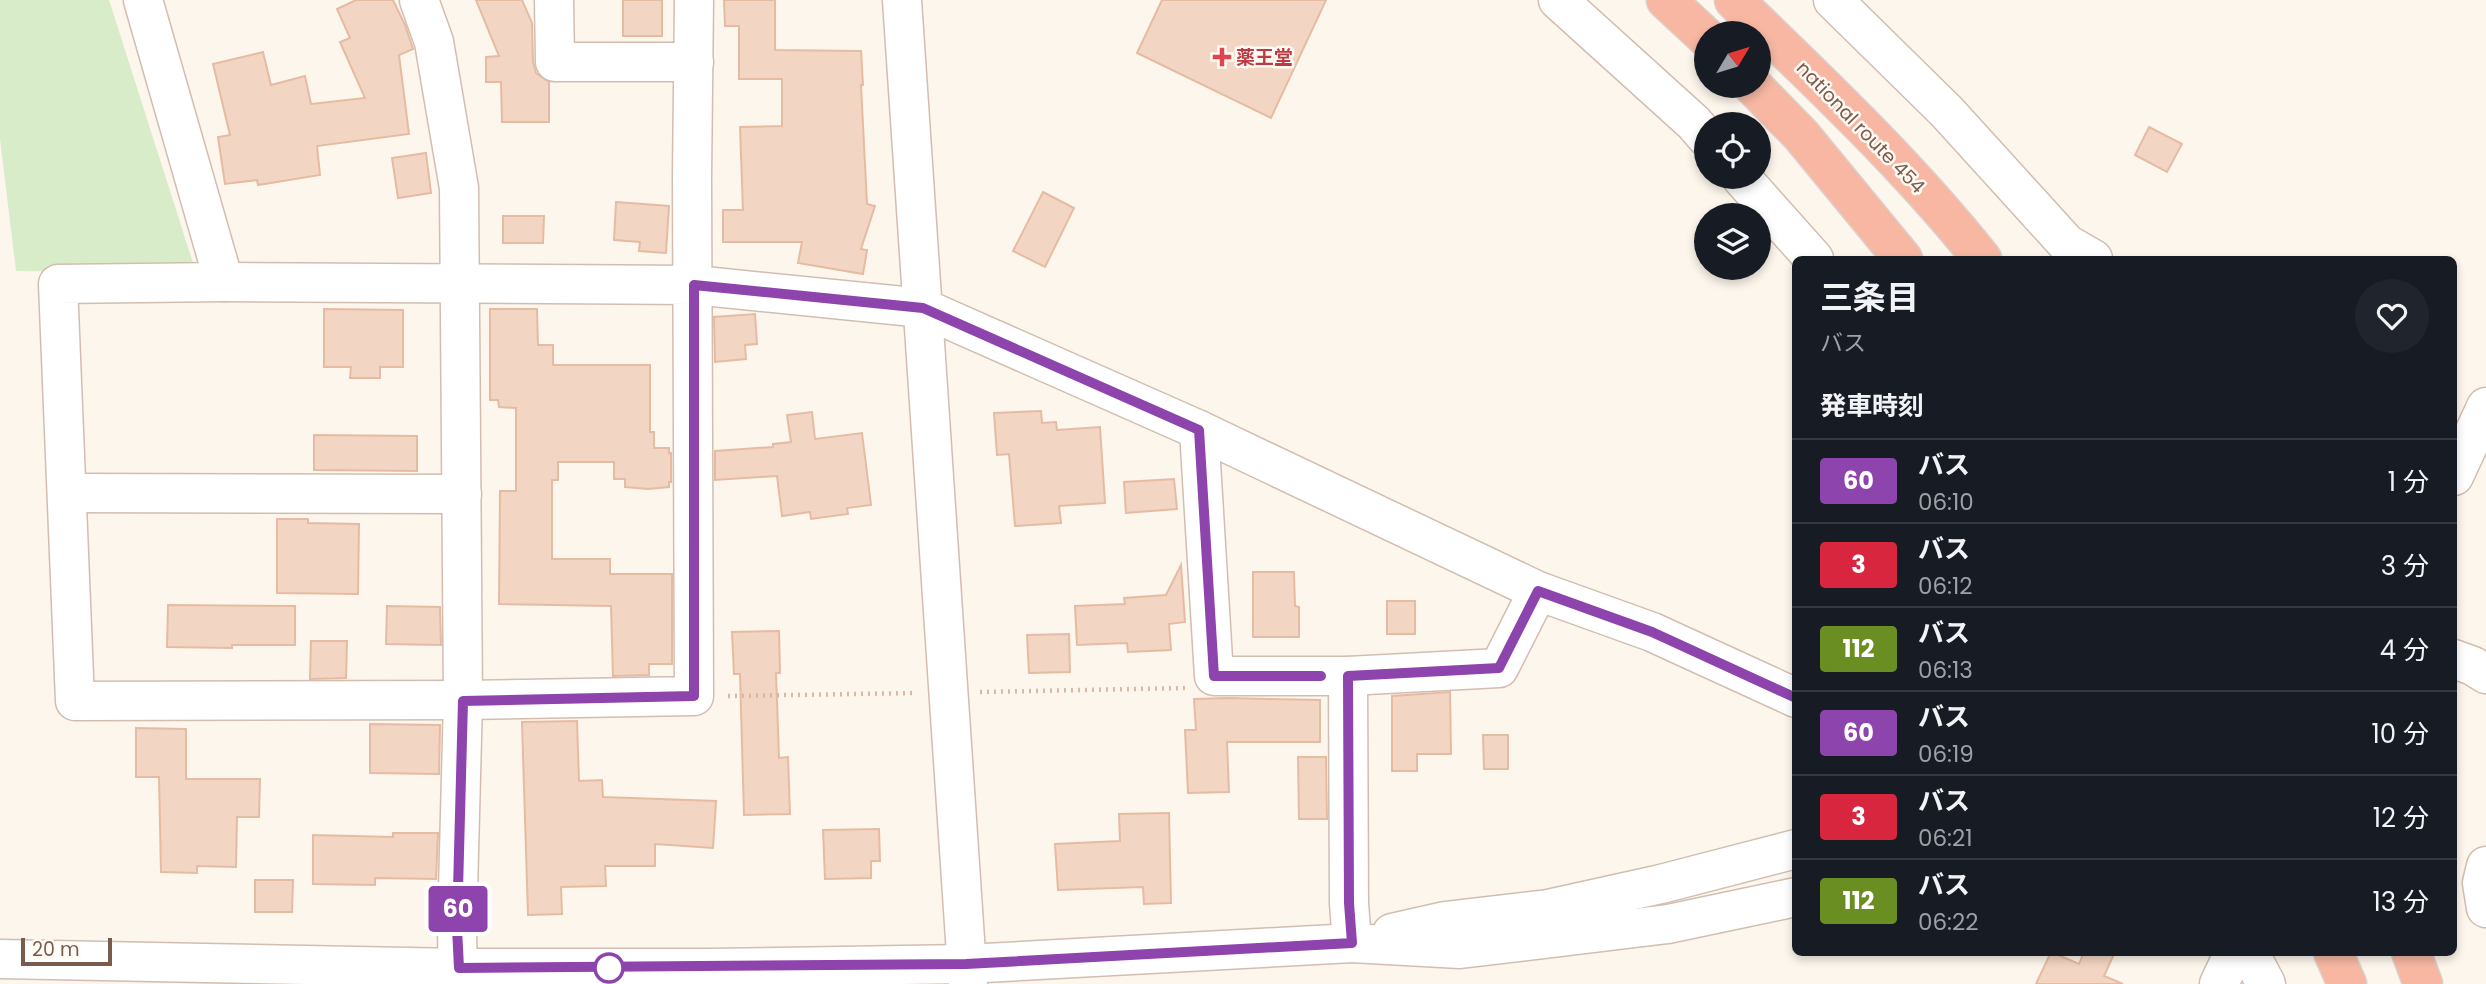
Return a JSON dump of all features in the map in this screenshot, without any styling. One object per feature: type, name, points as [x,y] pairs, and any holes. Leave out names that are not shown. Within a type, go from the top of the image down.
[{"type":"highway","points":[[1666,0],[1694,26]]},
{"type":"highway","name":"national route 454","points":[[1734,0],[1837,101],[1956,226],[1980,256]]},
{"type":"highway","points":[[1765,98],[1801,135],[1901,256]]},
{"type":"highway","points":[[2335,956],[2347,984]]},
{"type":"highway","points":[[2412,956],[2423,984]]},
{"type":"street","points":[[143,0],[224,282]]},
{"type":"street","points":[[418,0],[434,41],[459,188],[463,701],[458,976]]},
{"type":"street","points":[[554,0],[555,62],[694,62]]},
{"type":"street","points":[[694,0],[692,177],[694,285],[694,696],[463,701],[75,701],[58,284],[224,282],[694,285],[923,308],[1199,430],[1538,591],[1652,632],[1792,696]]},
{"type":"street","points":[[902,0],[967,974]]},
{"type":"street","points":[[1558,0],[1694,123]]},
{"type":"street","points":[[1833,0],[1947,112],[2067,244],[2088,256]]},
{"type":"street","points":[[1752,189],[1811,256]]},
{"type":"street","points":[[2457,470],[2486,407]]},
{"type":"street","points":[[1199,430],[1214,676],[1348,676],[1499,668],[1538,591]]},
{"type":"street","points":[[68,493],[462,494]]},
{"type":"street","points":[[2457,660],[2486,674]]},
{"type":"street","points":[[1348,676],[1349,903],[1352,943]]},
{"type":"street","points":[[1352,943],[1445,921],[1548,909],[1661,884],[1792,850]]},
{"type":"street","points":[[2486,866],[2483,883],[2486,908]]},
{"type":"street","points":[[0,959],[458,976],[967,974],[1352,943],[1460,949],[1668,924],[1792,898]]},
{"type":"street","points":[[2219,984],[2232,956]]},
{"type":"street","points":[[2251,956],[2266,984]]},
{"type":"green space","points":[[0,0],[109,0],[194,266],[185,273],[16,271],[0,139]]},
{"type":"building","points":[[356,0],[393,0],[405,25],[413,49],[399,55],[409,134],[317,146],[320,175],[258,185],[257,180],[225,184],[218,137],[230,135],[213,64],[263,52],[271,85],[305,76],[311,104],[365,98],[340,42],[350,38],[337,9]]},
{"type":"building","points":[[476,0],[522,0],[532,23],[533,62],[536,73],[549,82],[549,122],[502,122],[501,82],[486,82],[486,57],[499,56]]},
{"type":"building","points":[[623,0],[662,0],[662,36],[623,36]]},
{"type":"building","points":[[724,0],[775,0],[775,50],[861,51],[867,204],[875,206],[861,249],[867,250],[863,274],[798,263],[802,242],[723,242],[723,210],[743,210],[740,127],[782,126],[782,79],[739,79],[739,26],[725,26]]},
{"type":"building","name":"薬王堂","points":[[1162,0],[1326,0],[1271,118],[1137,53]]},
{"type":"building","points":[[2149,127],[2182,144],[2167,172],[2135,155]]},
{"type":"building","points":[[426,153],[431,193],[398,198],[392,158]]},
{"type":"building","points":[[1043,192],[1074,208],[1045,267],[1013,251]]},
{"type":"building","points":[[616,202],[669,206],[666,253],[639,251],[640,242],[614,240]]},
{"type":"building","points":[[503,216],[544,216],[543,243],[503,243]]},
{"type":"building","points":[[324,309],[403,310],[403,367],[380,367],[380,378],[350,378],[351,367],[324,367]]},
{"type":"building","points":[[490,309],[537,309],[538,345],[553,345],[553,365],[650,365],[650,432],[654,432],[654,448],[669,448],[671,453],[669,487],[625,487],[625,479],[614,479],[614,462],[558,462],[558,480],[552,480],[552,559],[610,559],[610,574],[672,574],[672,664],[649,664],[649,675],[613,676],[611,606],[499,604],[500,491],[516,491],[516,408],[499,407],[498,400],[490,400]]},
{"type":"building","points":[[755,314],[757,344],[745,345],[746,359],[715,362],[714,317]]},
{"type":"building","points":[[1041,411],[1042,423],[1056,422],[1057,430],[1100,427],[1105,503],[1059,506],[1061,523],[1015,526],[1009,454],[997,455],[994,413]]},
{"type":"building","points":[[812,412],[815,439],[862,433],[871,505],[847,508],[848,514],[811,519],[810,512],[782,516],[777,476],[715,480],[715,451],[773,447],[773,444],[791,442],[787,415]]},
{"type":"building","points":[[314,435],[417,436],[417,471],[314,470]]},
{"type":"building","points":[[1174,479],[1177,509],[1126,513],[1124,482]]},
{"type":"building","points":[[277,519],[308,519],[308,523],[359,524],[358,594],[277,593]]},
{"type":"building","points":[[1181,565],[1185,622],[1169,624],[1171,650],[1128,652],[1127,643],[1077,645],[1075,606],[1125,604],[1124,598],[1166,595]]},
{"type":"building","points":[[1253,572],[1294,572],[1295,606],[1299,607],[1299,637],[1253,637]]},
{"type":"building","points":[[1387,601],[1415,601],[1415,634],[1387,634]]},
{"type":"building","points":[[168,605],[295,606],[295,645],[167,647]]},
{"type":"building","points":[[387,606],[440,607],[441,645],[386,644]]},
{"type":"building","points":[[779,631],[780,673],[776,673],[779,758],[788,757],[790,814],[744,815],[740,674],[734,674],[732,632]]},
{"type":"building","points":[[1069,634],[1070,672],[1029,673],[1027,635]]},
{"type":"building","points":[[311,641],[347,641],[346,678],[310,679]]},
{"type":"building","points":[[1450,692],[1451,754],[1417,754],[1417,771],[1392,771],[1392,696]]},
{"type":"building","points":[[1194,699],[1320,700],[1320,742],[1227,742],[1229,792],[1188,793],[1185,730],[1196,730]]},
{"type":"building","points":[[577,721],[579,781],[602,780],[603,797],[716,801],[713,848],[655,844],[655,866],[605,866],[606,886],[561,887],[562,914],[528,915],[522,722]]},
{"type":"building","points":[[370,724],[440,725],[439,774],[370,773]]},
{"type":"building","points":[[136,728],[186,729],[186,779],[260,779],[259,817],[237,817],[236,867],[197,866],[197,873],[161,872],[159,777],[136,777]]},
{"type":"building","points":[[1483,735],[1508,735],[1508,769],[1484,769]]},
{"type":"building","points":[[1298,757],[1326,757],[1327,819],[1299,819]]},
{"type":"building","points":[[1169,813],[1171,903],[1144,904],[1143,887],[1058,890],[1055,844],[1120,841],[1119,814]]},
{"type":"building","points":[[879,829],[880,861],[871,861],[871,878],[825,879],[823,830]]},
{"type":"building","points":[[393,833],[438,833],[436,879],[375,878],[375,885],[313,884],[313,835],[393,837]]},
{"type":"building","points":[[255,880],[293,880],[292,912],[255,912]]},
{"type":"building","points":[[2049,956],[2060,956],[2079,964],[2082,956],[2113,956],[2104,976],[2123,984],[2036,984]]},
{"type":"bus line","name":"60","points":[[1321,676],[1214,676],[1199,430],[923,308],[694,285],[694,696],[463,701],[457,928],[459,968],[966,964],[1352,943],[1349,903],[1348,676],[1499,668],[1538,591],[1604,617],[1652,632],[1792,696]]},
{"type":"place","name":"薬王堂","points":[[1222,57]]}]
